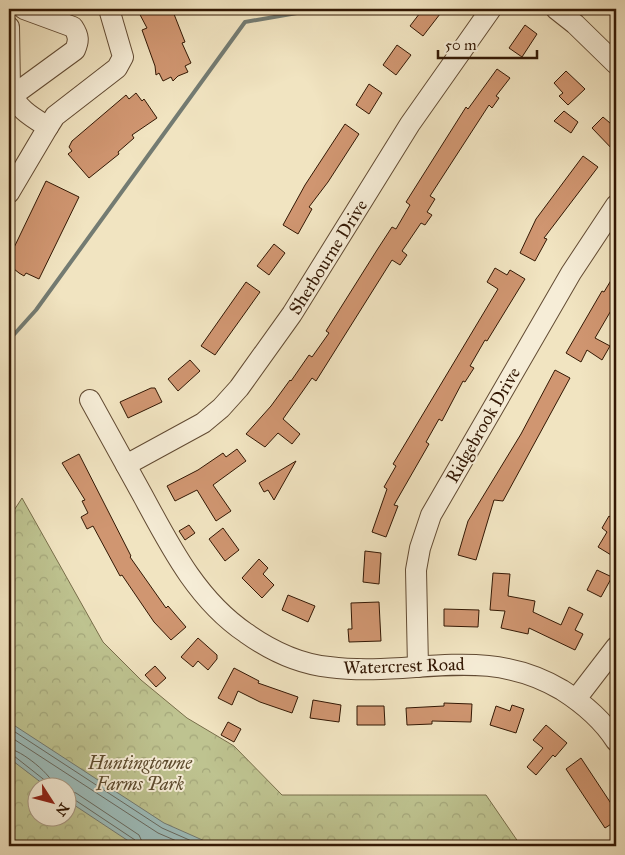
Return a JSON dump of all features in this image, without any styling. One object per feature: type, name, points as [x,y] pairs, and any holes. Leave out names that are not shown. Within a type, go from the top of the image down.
[{"type":"street","points":[[12,96],[75,50],[79,42],[78,34],[73,27],[24,9]]},
{"type":"street","points":[[9,193],[55,116],[117,68],[123,57],[109,9]]},
{"type":"street","name":"Sherbourne Drive","points":[[126,465],[203,423],[221,408],[239,388],[292,314],[410,124],[491,9]]},
{"type":"street","points":[[556,9],[575,24],[616,64]]},
{"type":"street","points":[[9,27],[10,90],[15,104],[48,127]]},
{"type":"street","name":"Ridgebrook Drive","points":[[418,667],[416,570],[420,548],[431,516],[571,273],[616,205]]},
{"type":"street","name":"Watercrest Road","points":[[90,400],[178,560],[216,607],[247,634],[281,653],[327,667],[353,670],[473,664],[505,667],[534,676],[576,699],[597,716],[616,741]]},
{"type":"street","points":[[576,699],[616,646]]},
{"type":"green space","name":"Huntingtowne Farms Park","points":[[22,498],[103,642],[141,680],[187,718],[234,746],[282,795],[486,795],[521,846],[9,846],[9,518]]},
{"type":"water","points":[[9,722],[164,823],[216,846],[136,846],[78,808],[78,778],[35,778],[9,758]]},
{"type":"building","points":[[137,9],[172,9],[185,42],[182,43],[191,63],[185,66],[188,72],[178,76],[173,81],[171,77],[163,81],[159,73],[156,75],[155,66],[142,30],[147,28]]},
{"type":"building","points":[[423,9],[433,9],[440,14],[423,36],[410,26]]},
{"type":"building","points":[[525,25],[537,34],[522,57],[509,48]]},
{"type":"building","points":[[397,45],[411,55],[396,75],[383,65]]},
{"type":"building","points":[[497,69],[510,78],[496,96],[499,98],[492,108],[489,105],[430,196],[435,199],[427,212],[432,215],[425,225],[421,223],[402,251],[407,255],[400,265],[392,260],[316,381],[312,378],[283,419],[300,434],[292,444],[278,433],[265,447],[246,434],[291,381],[309,355],[312,357],[329,333],[326,331],[392,227],[396,229],[410,205],[406,202],[466,107],[468,109]]},
{"type":"building","points":[[566,71],[585,89],[568,105],[559,96],[563,93],[554,83]]},
{"type":"building","points":[[369,84],[382,93],[369,114],[356,105]]},
{"type":"building","points":[[136,93],[142,101],[144,99],[157,118],[132,135],[134,138],[118,152],[119,154],[89,178],[68,154],[72,151],[69,147],[72,141],[126,95],[129,99]]},
{"type":"building","points":[[564,111],[578,122],[571,133],[554,121]]},
{"type":"building","points":[[603,117],[610,123],[616,117],[616,153],[592,128]]},
{"type":"building","points":[[345,124],[359,134],[328,182],[309,207],[312,209],[298,234],[283,225],[305,185]]},
{"type":"building","points":[[583,156],[598,167],[544,238],[547,239],[535,261],[520,253],[536,219]]},
{"type":"building","points":[[46,181],[79,197],[39,279],[26,273],[24,276],[19,273],[9,265],[9,258]]},
{"type":"building","points":[[274,244],[285,253],[269,275],[257,266]]},
{"type":"building","points":[[495,268],[507,275],[510,270],[525,279],[487,341],[485,340],[470,366],[474,368],[465,382],[463,381],[442,421],[439,419],[426,442],[429,444],[394,505],[398,506],[386,537],[372,532],[387,489],[384,487],[396,466],[393,464],[498,289],[487,282]]},
{"type":"building","points":[[616,272],[616,302],[595,338],[610,346],[602,360],[587,350],[581,362],[566,353],[602,291],[604,292]]},
{"type":"building","points":[[246,282],[260,292],[215,355],[201,346]]},
{"type":"building","points":[[190,360],[200,371],[178,391],[168,379]]},
{"type":"building","points":[[555,370],[570,378],[503,501],[494,500],[476,560],[458,555],[468,521],[521,434]]},
{"type":"building","points":[[155,388],[162,402],[128,418],[120,402]]},
{"type":"building","points":[[237,449],[246,461],[213,485],[231,511],[216,521],[197,490],[175,501],[167,486],[198,470],[223,453],[226,457]]},
{"type":"building","points":[[79,454],[130,557],[166,608],[168,606],[186,627],[171,640],[154,622],[122,575],[120,576],[93,526],[87,529],[81,517],[88,513],[82,501],[85,500],[62,463]]},
{"type":"building","points":[[296,461],[274,500],[268,490],[264,492],[259,483]]},
{"type":"building","points":[[609,516],[614,520],[616,516],[616,558],[598,547],[607,532],[602,528]]},
{"type":"building","points":[[189,525],[195,533],[185,540],[179,531]]},
{"type":"building","points":[[223,528],[239,550],[225,561],[209,539]]},
{"type":"building","points":[[365,551],[381,553],[379,584],[363,582]]},
{"type":"building","points":[[259,559],[268,568],[263,574],[274,585],[262,598],[242,578]]},
{"type":"building","points":[[597,570],[612,577],[601,597],[587,590]]},
{"type":"building","points":[[493,573],[510,574],[508,596],[535,601],[533,612],[561,625],[569,607],[583,614],[575,630],[583,634],[575,650],[529,628],[528,634],[501,628],[505,611],[490,610]]},
{"type":"building","points":[[288,595],[315,606],[308,622],[282,610]]},
{"type":"building","points":[[379,602],[381,641],[349,642],[348,629],[352,629],[351,603]]},
{"type":"building","points":[[444,609],[479,610],[478,627],[444,626]]},
{"type":"building","points":[[198,638],[217,655],[217,659],[208,670],[198,661],[193,667],[181,657]]},
{"type":"building","points":[[155,666],[166,678],[156,687],[145,675]]},
{"type":"building","points":[[234,668],[259,681],[258,683],[298,697],[292,713],[260,702],[238,691],[232,705],[218,698]]},
{"type":"building","points":[[313,700],[341,705],[339,722],[310,718]]},
{"type":"building","points":[[444,703],[472,704],[471,722],[432,721],[432,724],[407,725],[406,708],[444,706]]},
{"type":"building","points":[[512,705],[524,709],[516,733],[490,725],[496,706],[510,711]]},
{"type":"building","points":[[357,706],[384,706],[385,725],[357,725]]},
{"type":"building","points":[[228,722],[241,729],[234,742],[221,735]]},
{"type":"building","points":[[546,725],[567,743],[555,757],[553,755],[536,775],[527,767],[543,748],[533,740]]},
{"type":"building","points":[[581,758],[616,811],[616,821],[605,828],[566,769]]},
{"type":"waterway","points":[[9,340],[36,310],[245,22],[320,9]]}]
